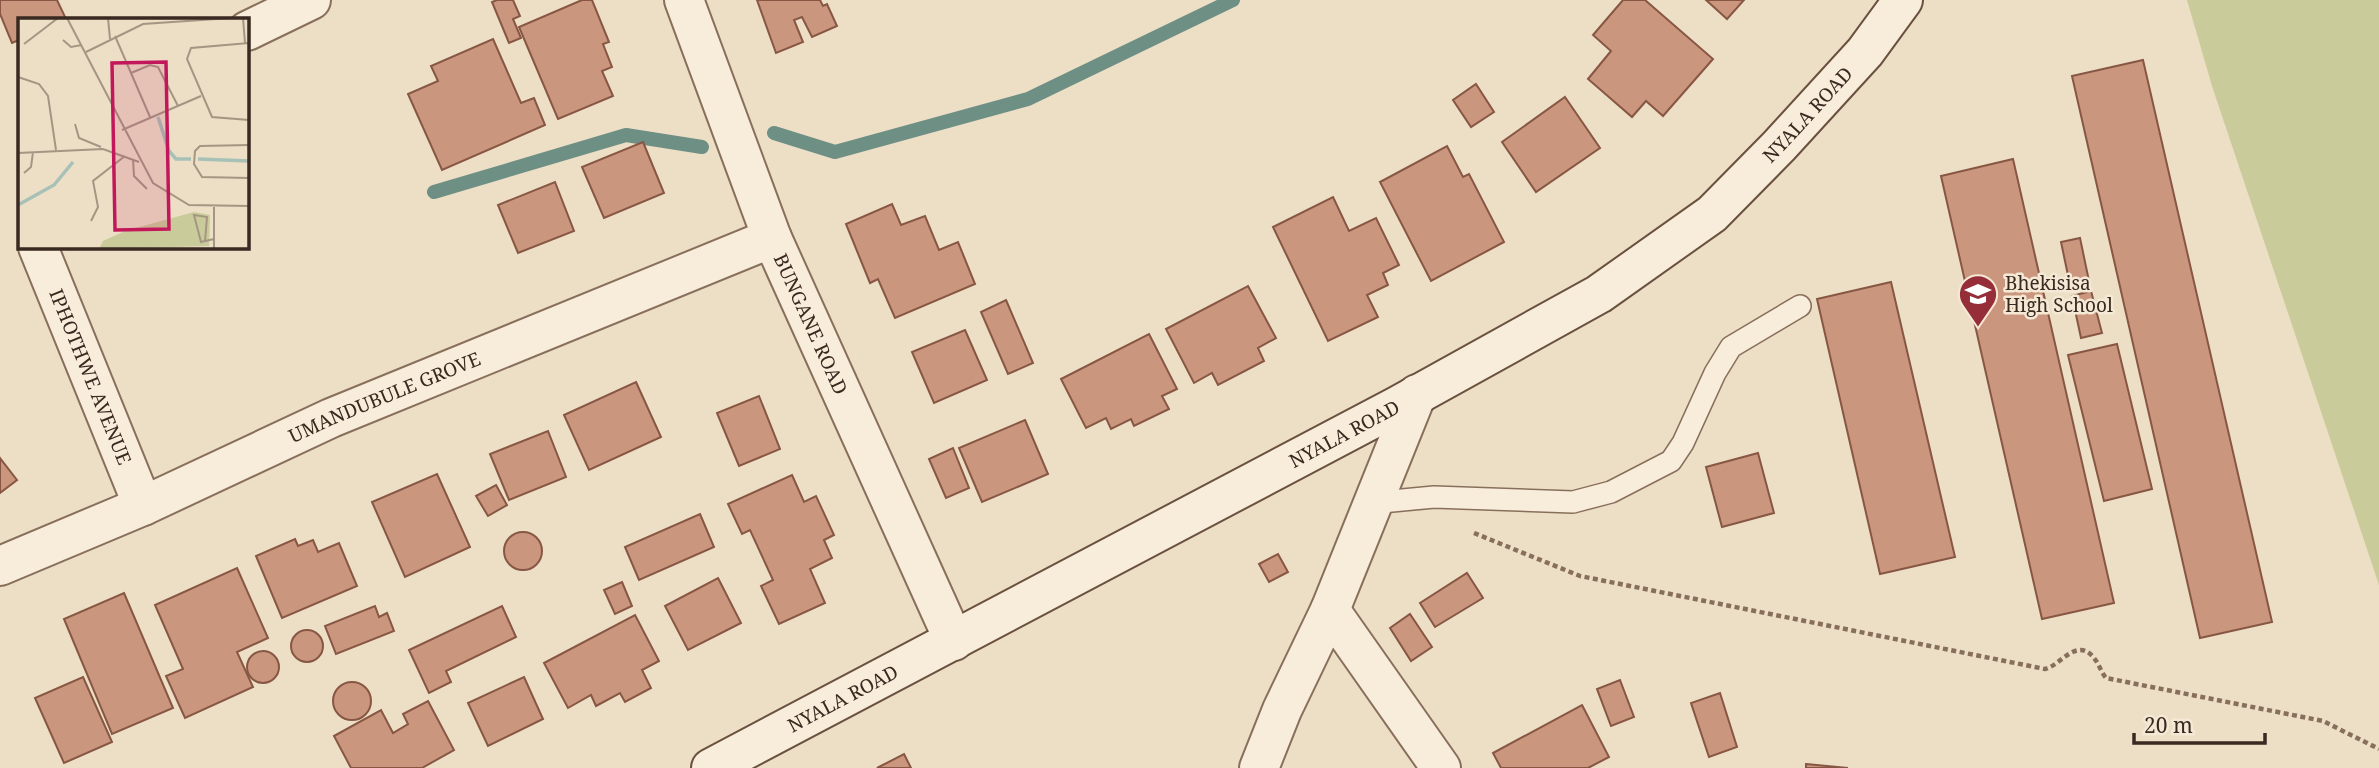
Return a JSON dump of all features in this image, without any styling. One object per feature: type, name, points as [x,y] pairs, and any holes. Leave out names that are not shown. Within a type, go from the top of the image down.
[{"type":"street","points":[[248,31],[311,0]]},
{"type":"street","name":"BUNGANE ROAD","points":[[684,0],[772,239],[954,641]]},
{"type":"street","name":"NYALA ROAD","points":[[710,768],[954,641],[1599,294],[1712,214],[1865,52],[1902,0]]},
{"type":"street","name":"UMANDUBULE GROVE","points":[[0,566],[143,506],[331,418],[772,239]]},
{"type":"street","name":"IPHOTHWE AVENUE","points":[[38,248],[143,506]]},
{"type":"street","points":[[1259,768],[1282,710],[1330,610],[1417,394]]},
{"type":"street","points":[[1330,610],[1441,768]]},
{"type":"lane","points":[[1371,503],[1434,497],[1573,502],[1611,492],[1671,461],[1684,443],[1715,373],[1731,347],[1800,306]]},
{"type":"path","points":[[1434,497],[1477,535],[1580,576],[2045,669],[2053,667],[2065,654],[2082,651],[2092,655],[2106,678],[2323,721],[2379,749]]},
{"type":"green space","points":[[2187,0],[2379,0],[2379,585],[2212,86]]},
{"type":"building","points":[[0,0],[57,0],[66,18],[18,18],[18,40],[12,43],[0,14]]},
{"type":"building","points":[[513,0],[520,16],[513,19],[521,38],[509,43],[492,2]]},
{"type":"building","points":[[582,0],[592,0],[609,42],[603,44],[612,67],[602,71],[613,96],[558,119],[519,27]]},
{"type":"building","points":[[757,0],[820,0],[823,6],[827,4],[837,26],[812,37],[802,17],[794,20],[803,42],[776,53]]},
{"type":"building","points":[[1623,0],[1645,0],[1713,59],[1663,116],[1646,101],[1632,117],[1588,79],[1611,51],[1593,35]]},
{"type":"building","points":[[1706,0],[1744,0],[1727,19]]},
{"type":"building","points":[[493,39],[521,103],[534,98],[545,125],[442,170],[408,94],[438,81],[431,66]]},
{"type":"building","points":[[2143,60],[2272,622],[2200,638],[2072,76]]},
{"type":"building","points":[[1476,84],[1494,112],[1471,127],[1453,100]]},
{"type":"building","points":[[1565,97],[1600,148],[1536,192],[1502,142]]},
{"type":"building","points":[[643,142],[664,193],[604,218],[582,167]]},
{"type":"building","points":[[1447,146],[1463,177],[1469,174],[1504,242],[1431,281],[1380,182]]},
{"type":"building","points":[[2013,159],[2114,603],[2042,619],[1941,176]]},
{"type":"building","points":[[555,182],[574,231],[518,253],[498,205]]},
{"type":"building","points":[[1333,197],[1349,231],[1376,218],[1399,265],[1383,273],[1388,285],[1367,295],[1378,317],[1328,341],[1273,227]]},
{"type":"building","points":[[892,204],[901,225],[925,216],[939,250],[958,242],[975,284],[895,318],[878,279],[870,283],[846,224]]},
{"type":"building","points":[[2080,238],[2089,281],[2070,285],[2061,242]]},
{"type":"building","points":[[1891,282],[1955,557],[1880,574],[1817,299]]},
{"type":"building","points":[[1248,286],[1276,338],[1258,348],[1264,361],[1218,385],[1212,373],[1194,383],[1166,329]]},
{"type":"building","points":[[2091,291],[2102,333],[2081,338],[2072,296]]},
{"type":"building","points":[[1006,300],[1033,363],[1008,374],[981,312]]},
{"type":"building","points":[[965,330],[987,380],[934,403],[912,352]]},
{"type":"building","points":[[1149,334],[1177,389],[1162,396],[1169,409],[1134,426],[1131,419],[1111,429],[1106,418],[1086,428],[1061,379]]},
{"type":"building","points":[[2117,344],[2152,489],[2104,501],[2068,355]]},
{"type":"building","points":[[636,382],[661,437],[589,470],[564,415]]},
{"type":"building","points":[[759,396],[780,449],[739,466],[717,413]]},
{"type":"building","points":[[1025,420],[1048,474],[982,502],[959,448]]},
{"type":"building","points":[[548,431],[566,477],[509,500],[490,454]]},
{"type":"building","points":[[953,448],[969,488],[946,498],[929,459]]},
{"type":"building","points":[[1758,453],[1774,513],[1722,527],[1706,467]]},
{"type":"building","points":[[0,458],[17,480],[0,493]]},
{"type":"building","points":[[437,474],[470,547],[405,577],[372,502]]},
{"type":"building","points":[[792,475],[804,502],[816,496],[834,535],[824,540],[832,558],[810,569],[825,603],[779,624],[761,586],[773,580],[750,530],[742,534],[728,504]]},
{"type":"building","points":[[496,485],[507,505],[488,516],[476,496]]},
{"type":"building","points":[[700,514],[714,547],[639,580],[625,547]]},
{"type":"building","points":[[523,532],[536,538],[542,551],[536,564],[523,570],[510,564],[504,551],[510,538]]},
{"type":"building","points":[[295,539],[298,546],[313,540],[318,552],[339,543],[357,586],[282,618],[256,556]]},
{"type":"building","points":[[1278,554],[1288,572],[1269,582],[1259,564]]},
{"type":"building","points":[[237,568],[268,638],[237,652],[253,687],[185,718],[166,676],[183,669],[155,605]]},
{"type":"building","points":[[1467,573],[1483,598],[1435,627],[1420,603]]},
{"type":"building","points":[[718,578],[741,623],[688,650],[665,606]]},
{"type":"building","points":[[622,582],[632,606],[615,614],[604,590]]},
{"type":"building","points":[[124,593],[173,708],[112,734],[64,619]]},
{"type":"building","points":[[375,606],[379,617],[387,613],[394,631],[336,654],[325,626]]},
{"type":"building","points":[[502,606],[516,637],[446,671],[451,682],[429,693],[409,650]]},
{"type":"building","points":[[1410,614],[1432,647],[1411,661],[1390,628]]},
{"type":"building","points":[[635,615],[659,661],[642,670],[651,688],[625,702],[620,693],[596,706],[591,695],[568,708],[544,663]]},
{"type":"building","points":[[307,630],[319,634],[323,646],[319,658],[307,662],[295,658],[291,646],[295,634]]},
{"type":"building","points":[[263,651],[275,655],[279,667],[275,679],[263,683],[251,679],[247,667],[251,655]]},
{"type":"building","points":[[83,677],[112,742],[64,763],[35,698]]},
{"type":"building","points":[[524,677],[543,719],[488,746],[468,703]]},
{"type":"building","points":[[1620,680],[1634,717],[1611,726],[1597,689]]},
{"type":"building","points":[[352,682],[366,687],[371,701],[366,715],[352,720],[338,715],[333,701],[338,687]]},
{"type":"building","points":[[1720,693],[1737,747],[1709,757],[1691,703]]},
{"type":"building","points":[[428,701],[454,750],[422,768],[351,768],[334,736],[381,710],[393,733],[408,724],[403,714]]},
{"type":"building","points":[[1582,705],[1609,757],[1588,768],[1501,768],[1493,753]]},
{"type":"building","points":[[904,754],[911,768],[877,768]]},
{"type":"building","points":[[1806,764],[1848,768],[1806,768]]},
{"type":"waterway","points":[[774,133],[835,152],[1028,99],[1233,0]]},
{"type":"waterway","points":[[434,192],[626,135],[702,147]]},
{"type":"place","name":"Bhekisisa High School","points":[[1978,328]]}]
